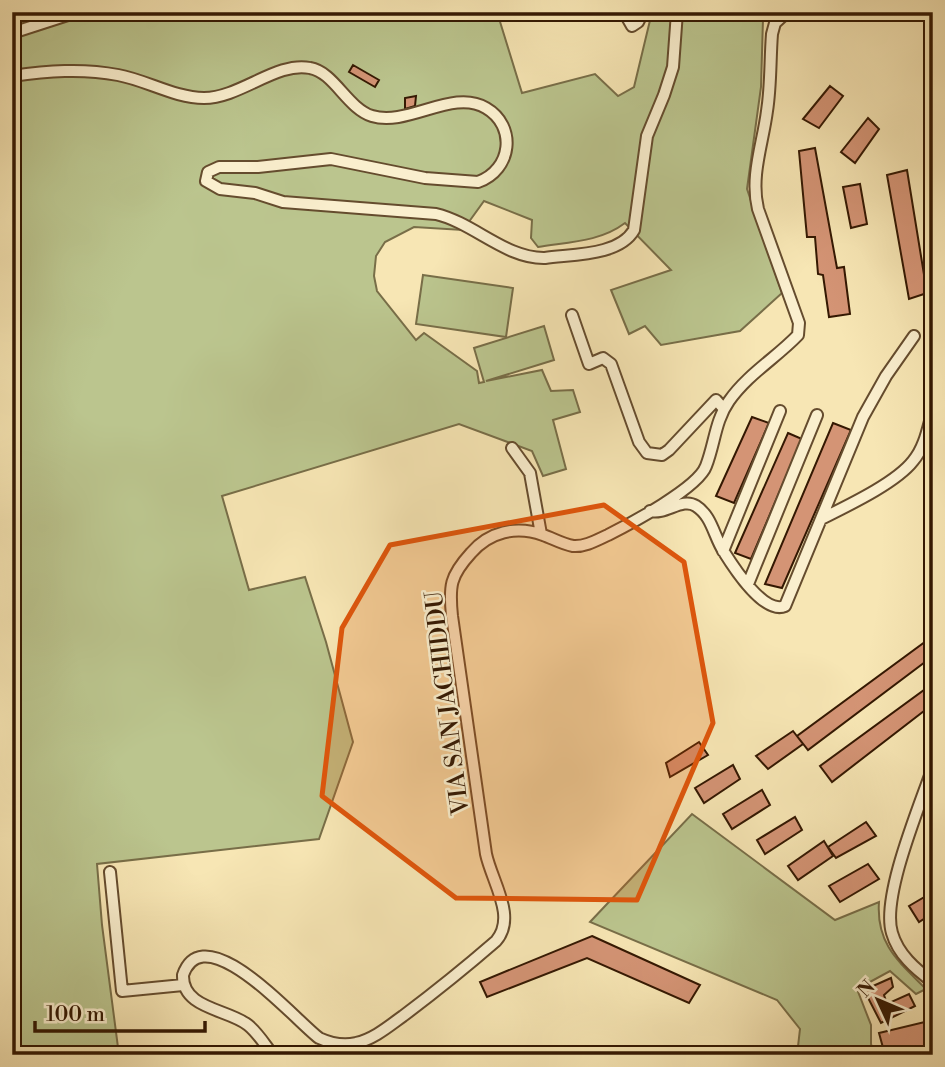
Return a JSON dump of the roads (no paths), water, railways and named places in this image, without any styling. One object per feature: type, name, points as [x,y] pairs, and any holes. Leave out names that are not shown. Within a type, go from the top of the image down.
[{"type":"street","points":[[12,33],[77,12]]},
{"type":"street","points":[[624,12],[632,26],[638,22],[643,12]]},
{"type":"street","points":[[12,76],[88,70],[118,75],[203,98],[227,94],[285,71],[307,67],[321,72],[352,104],[374,116],[396,117],[461,102],[472,102],[485,107],[493,114],[505,130],[508,140],[508,149],[501,165],[486,179],[478,182],[425,178],[331,159],[258,167],[219,167],[208,172],[206,181],[220,189],[255,193],[283,202],[436,214],[453,219],[520,254],[545,258],[620,246],[634,230],[647,136],[673,66],[677,12]]},
{"type":"street","name":"VIA SAN JACHIDDU","points":[[183,985],[183,975],[192,961],[199,957],[215,957],[247,975],[319,1038],[334,1043],[358,1043],[383,1030],[431,995],[501,936],[506,924],[505,912],[486,854],[450,585],[461,564],[486,538],[518,531],[541,534],[565,544],[581,545],[610,534],[691,485],[702,474],[718,420],[724,409],[751,376],[794,340],[800,330],[755,194],[768,103],[772,34],[775,23],[787,12]]},
{"type":"street","points":[[572,315],[589,364],[603,358],[611,364],[639,442],[647,453],[662,455],[716,400],[724,409]]},
{"type":"street","points":[[650,511],[661,512],[685,503],[694,504],[704,512],[723,551],[748,584],[767,605],[779,608],[785,606],[863,417],[886,376],[914,336]]},
{"type":"street","points":[[821,519],[865,496],[909,466],[918,453],[933,410]]},
{"type":"street","points":[[723,551],[780,411]]},
{"type":"street","points":[[748,584],[817,415]]},
{"type":"street","points":[[512,448],[530,473],[541,534]]},
{"type":"street","points":[[933,767],[889,907],[891,932],[896,942],[910,963],[933,982]]},
{"type":"street","points":[[110,872],[122,991],[183,985],[198,1001],[249,1026],[273,1055]]}]
